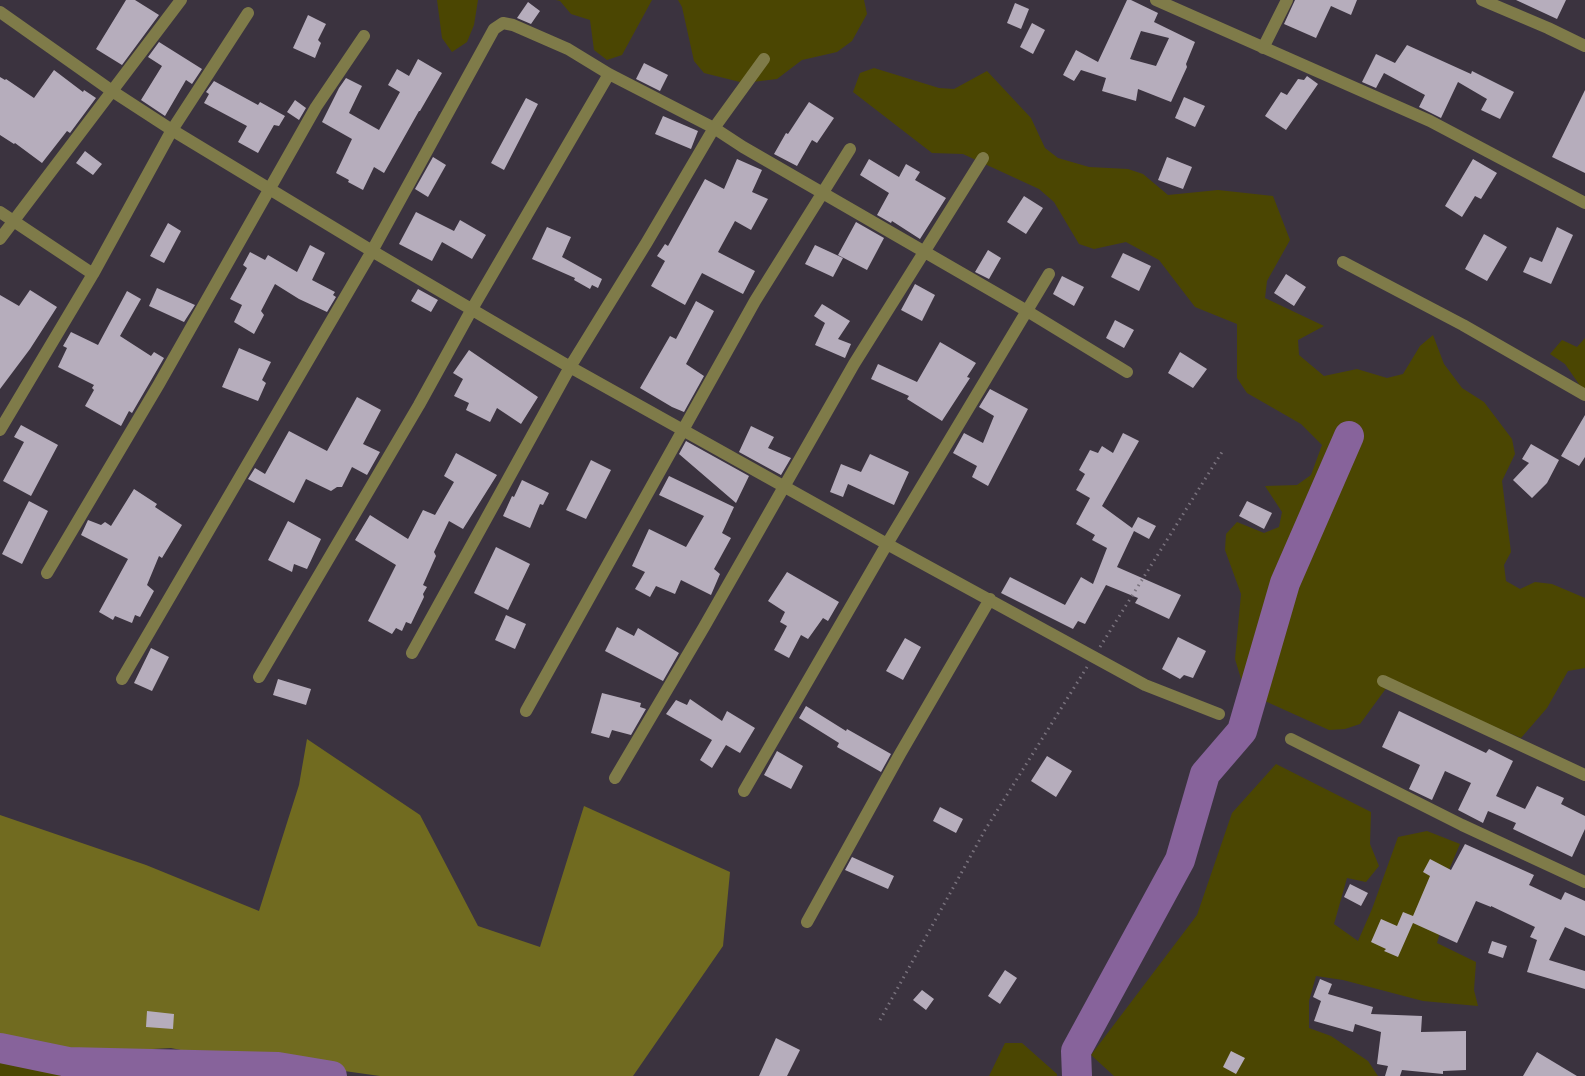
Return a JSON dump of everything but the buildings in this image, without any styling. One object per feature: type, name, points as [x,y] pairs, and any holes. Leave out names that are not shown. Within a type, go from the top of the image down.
[{"type":"street","points":[[0,239],[181,0]]},
{"type":"street","points":[[1156,0],[1430,121],[1585,203]]},
{"type":"street","points":[[1263,48],[1287,0]]},
{"type":"street","points":[[1482,0],[1585,46]]},
{"type":"street","points":[[0,12],[112,91],[172,129],[372,251],[570,367],[1145,685],[1219,714]]},
{"type":"street","points":[[0,430],[93,274],[172,129],[248,13]]},
{"type":"street","points":[[122,679],[372,251],[494,29],[502,23],[513,25],[568,49],[609,74],[714,128],[1127,372]]},
{"type":"street","points":[[47,573],[159,384],[268,188],[316,107],[364,36]]},
{"type":"street","points":[[412,653],[570,367],[714,128],[764,59]]},
{"type":"street","points":[[260,678],[609,74]]},
{"type":"street","points":[[526,711],[755,301],[850,149]]},
{"type":"street","points":[[615,778],[854,364],[983,158]]},
{"type":"street","points":[[0,212],[93,274]]},
{"type":"street","points":[[1343,262],[1585,395]]},
{"type":"street","points":[[744,790],[887,544],[1050,274]]},
{"type":"street","points":[[807,922],[900,754],[990,599]]},
{"type":"street","points":[[1383,681],[1585,775]]},
{"type":"street","points":[[1292,739],[1462,825],[1585,882]]},
{"type":"path","points":[[880,1020],[985,830],[1222,452]]},
{"type":"shaded area","points":[[437,0],[478,0],[474,25],[467,42],[452,52],[442,38]]},
{"type":"shaded area","points":[[556,0],[652,0],[622,55],[607,60],[594,50],[590,20],[571,14],[560,1]]},
{"type":"shaded area","points":[[678,0],[864,0],[867,14],[852,41],[837,52],[802,60],[777,79],[744,83],[704,73],[694,61],[682,7]]},
{"type":"shaded area","points":[[874,68],[939,88],[954,89],[987,71],[1031,118],[1045,148],[1058,158],[1089,167],[1128,169],[1143,174],[1168,195],[1218,190],[1273,196],[1290,240],[1267,281],[1265,298],[1324,326],[1298,340],[1299,355],[1324,376],[1357,369],[1387,378],[1403,374],[1420,346],[1433,335],[1444,364],[1462,388],[1484,402],[1512,439],[1515,454],[1502,481],[1511,552],[1504,565],[1506,581],[1520,589],[1535,582],[1552,584],[1585,598],[1585,668],[1568,671],[1547,708],[1521,738],[1390,683],[1360,724],[1345,729],[1329,730],[1245,692],[1235,659],[1241,594],[1225,550],[1226,534],[1237,522],[1264,533],[1279,527],[1282,512],[1265,486],[1297,485],[1311,475],[1322,445],[1301,424],[1247,393],[1237,378],[1237,324],[1195,307],[1159,260],[1126,242],[1094,249],[1079,244],[1054,202],[1039,189],[963,154],[932,153],[853,92],[860,73]]},
{"type":"shaded area","points":[[1585,338],[1585,393],[1565,364],[1550,354],[1562,340],[1577,347]]},
{"type":"shaded area","points":[[307,739],[420,815],[478,926],[540,947],[584,806],[730,872],[723,946],[633,1076],[380,1076],[330,1069],[284,1056],[224,1059],[171,1048],[78,1053],[0,1042],[0,815],[146,865],[259,911],[299,785]]},
{"type":"shaded area","points":[[1276,764],[1371,812],[1370,844],[1379,866],[1366,882],[1347,878],[1334,924],[1358,941],[1398,837],[1427,831],[1460,844],[1440,891],[1450,897],[1437,943],[1476,962],[1474,990],[1478,1006],[1423,1001],[1343,980],[1316,976],[1309,1001],[1309,1028],[1331,1036],[1368,1061],[1378,1076],[1114,1076],[1091,1055],[1197,915],[1232,813]]},
{"type":"shaded area","points":[[1005,1043],[1022,1043],[1057,1076],[989,1076]]},
{"type":"shaded area","points":[[0,1056],[32,1063],[254,1076],[0,1076]]},
{"type":"waterway","points":[[1077,1076],[1076,1051],[1180,860],[1205,774],[1242,731],[1285,583],[1349,436]]},
{"type":"waterway","points":[[0,1048],[68,1062],[278,1067],[332,1076]]}]
